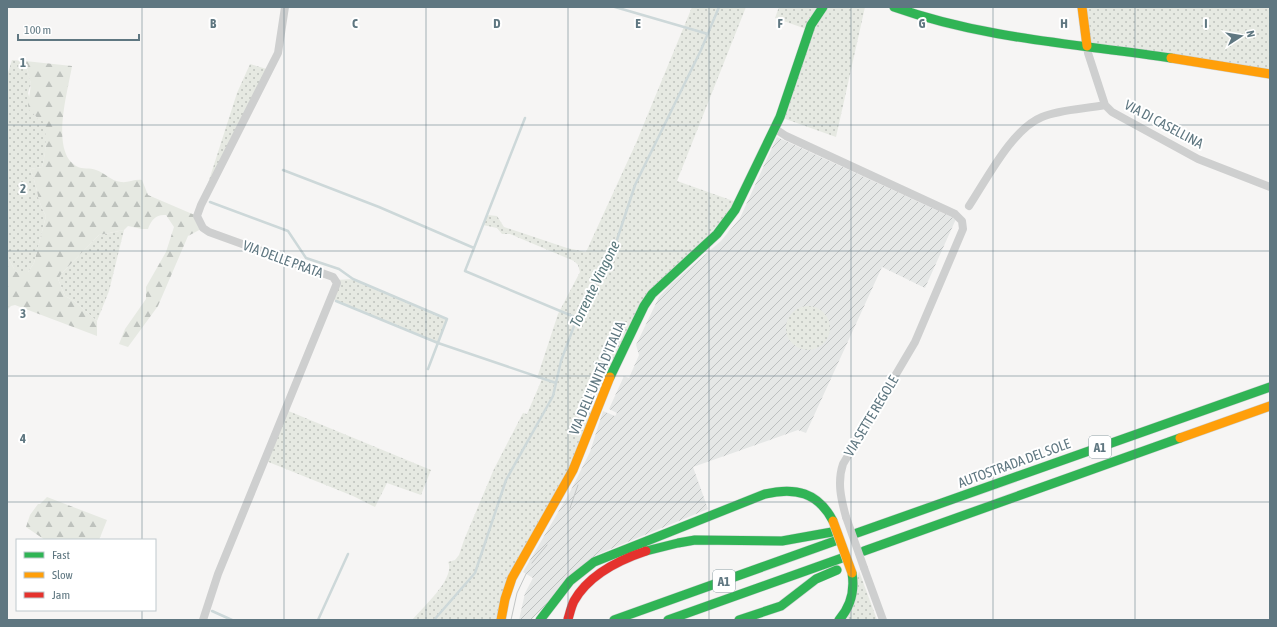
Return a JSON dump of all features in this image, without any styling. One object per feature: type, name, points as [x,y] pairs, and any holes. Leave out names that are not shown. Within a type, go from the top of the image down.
[{"type":"main road","points":[[774,128],[811,25],[823,7]]},
{"type":"main road","points":[[894,7],[931,20],[1043,42],[1087,46],[1270,74]]},
{"type":"main road","name":"VIA DI CASELLINA","points":[[1082,7],[1087,46]]},
{"type":"main road","name":"VIA DELL'UNITÀ D'ITALIA","points":[[501,620],[510,583],[573,470],[607,382],[640,313],[658,287],[704,247],[728,222],[774,128]]},
{"type":"main road","name":"AUTOSTRADA DEL SOLE","points":[[856,529],[930,508],[1270,386]]},
{"type":"main road","name":"A1","points":[[865,554],[936,525],[1270,406]]},
{"type":"main road","points":[[540,620],[569,581],[580,571],[594,562],[765,494],[787,490],[805,493],[822,504],[833,521],[846,566],[854,587],[852,597],[846,611],[839,620]]},
{"type":"main road","name":"A1","points":[[568,619],[580,592],[596,575],[612,566],[659,548],[695,540],[792,540],[834,537],[614,620]]},
{"type":"main road","points":[[740,620],[781,606],[816,579],[846,566]]},
{"type":"main road","name":"A1","points":[[668,620],[846,566]]},
{"type":"street","name":"VIA DELLE PRATA","points":[[203,620],[218,574],[337,283],[333,277],[209,232],[203,228],[197,216],[201,205],[278,53],[285,7]]},
{"type":"street","name":"VIA DI CASELLINA","points":[[1087,46],[1105,105],[1118,116],[1198,159],[1270,187]]},
{"type":"street","points":[[968,206],[1015,138],[1026,125],[1047,115],[1105,105]]},
{"type":"street","name":"VIA SETTE REGOLE","points":[[774,128],[786,136],[962,219],[963,229],[915,342],[843,464],[840,475],[839,489],[846,516],[883,620]]},
{"type":"shaded area","points":[[777,137],[956,219],[925,288],[882,267],[806,433],[798,430],[693,467],[708,509],[596,555],[531,620],[519,620],[525,593],[533,578],[523,572],[570,492],[590,452],[603,411],[615,416],[617,413],[609,409],[624,376],[629,378],[639,355],[636,345],[659,297],[671,284],[721,241],[740,218]]},
{"type":"green space","points":[[692,7],[746,7],[677,181],[739,203],[658,287],[587,436],[515,573],[502,620],[412,620],[430,601],[443,584],[449,569],[448,562],[455,560],[459,555],[494,469],[523,413],[527,414],[542,379],[537,378],[558,314],[580,272],[578,265],[574,261],[510,234],[502,234],[497,228],[483,225],[487,215],[497,216],[504,227],[567,248],[586,252],[636,143]]},
{"type":"green space","points":[[779,7],[865,7],[836,137],[780,117],[809,30],[775,18]]},
{"type":"green space","points":[[1082,7],[1270,7],[1270,74],[1087,46]]},
{"type":"green space","points":[[12,60],[25,61],[31,84],[28,93],[34,114],[38,119],[45,122],[46,128],[46,145],[42,167],[30,169],[40,204],[46,216],[34,263],[28,272],[16,272],[7,256],[7,76]]},
{"type":"green space","points":[[25,61],[72,66],[65,105],[62,134],[64,148],[68,158],[76,166],[94,169],[117,181],[124,182],[142,180],[148,195],[197,216],[203,228],[188,236],[158,306],[128,347],[119,344],[125,329],[146,299],[146,287],[166,252],[174,227],[166,215],[154,218],[148,229],[128,226],[124,230],[99,235],[58,279],[65,296],[74,301],[97,321],[97,336],[15,305],[11,306],[7,310],[7,256],[16,272],[28,272],[34,263],[46,216],[40,204],[30,169],[42,167],[46,145],[46,134],[44,122],[38,119],[34,114],[30,113],[28,105],[31,84]]},
{"type":"green space","points":[[250,64],[270,70],[201,205],[237,93]]},
{"type":"green space","points":[[124,230],[109,291],[97,321],[74,301],[65,296],[58,279],[99,235]]},
{"type":"green space","points":[[353,279],[447,319],[438,343],[332,299],[336,280]]},
{"type":"green space","points":[[808,306],[820,310],[826,316],[830,328],[826,340],[820,346],[808,350],[796,346],[790,340],[786,328],[790,316],[796,310]]},
{"type":"green space","points":[[286,410],[431,470],[421,495],[387,483],[375,507],[353,496],[266,461]]},
{"type":"green space","points":[[47,497],[107,520],[99,539],[44,539],[26,527],[30,515],[38,504],[40,504]]},
{"type":"green space","points":[[859,571],[877,620],[847,620]]},
{"type":"waterway","points":[[615,7],[708,34]]},
{"type":"waterway","name":"Torrente Vingone","points":[[434,620],[475,573],[506,480],[553,396],[561,361],[577,318],[613,252],[635,185],[701,50],[719,7]]},
{"type":"waterway","points":[[525,118],[465,271],[577,318]]},
{"type":"waterway","points":[[283,170],[379,207],[474,248]]},
{"type":"waterway","points":[[210,202],[288,231],[306,258],[339,269],[353,279],[447,319],[428,369]]},
{"type":"waterway","points":[[336,301],[438,343],[556,383]]},
{"type":"waterway","points":[[318,620],[348,554]]},
{"type":"waterway","points":[[212,611],[232,620]]},
{"type":"tram line","points":[[570,508],[578,485]]},
{"type":"tram line","points":[[532,563],[547,545]]},
{"type":"tram line","points":[[511,620],[517,593],[526,574]]},
{"type":"traffic: fast","points":[[610,377],[644,306],[652,294],[717,234],[735,210],[780,117],[811,25],[823,7]]},
{"type":"traffic: fast","points":[[894,7],[928,18],[997,34],[1171,58]]},
{"type":"traffic: fast","points":[[857,533],[1270,387]]},
{"type":"traffic: fast","points":[[864,551],[1180,438]]},
{"type":"traffic: fast","points":[[540,620],[570,581],[594,562],[765,494],[786,491],[805,494],[820,504],[827,511],[833,521]]},
{"type":"traffic: fast","points":[[646,551],[695,540],[782,541],[832,532]]},
{"type":"traffic: fast","points":[[614,620],[835,541]]},
{"type":"traffic: fast","points":[[668,620],[842,558]]},
{"type":"traffic: fast","points":[[739,620],[781,606],[816,579],[837,570]]},
{"type":"traffic: fast","points":[[839,620],[847,609],[851,598],[853,586],[852,573]]},
{"type":"traffic: slow","points":[[1082,7],[1087,46]]},
{"type":"traffic: slow","points":[[1171,58],[1270,74]]},
{"type":"traffic: slow","points":[[501,620],[505,599],[512,578],[573,470],[610,377]]},
{"type":"traffic: slow","points":[[1180,438],[1270,406]]},
{"type":"traffic: slow","points":[[833,521],[852,573]]},
{"type":"traffic: jam","points":[[568,619],[574,601],[587,584],[615,564],[646,551]]}]
